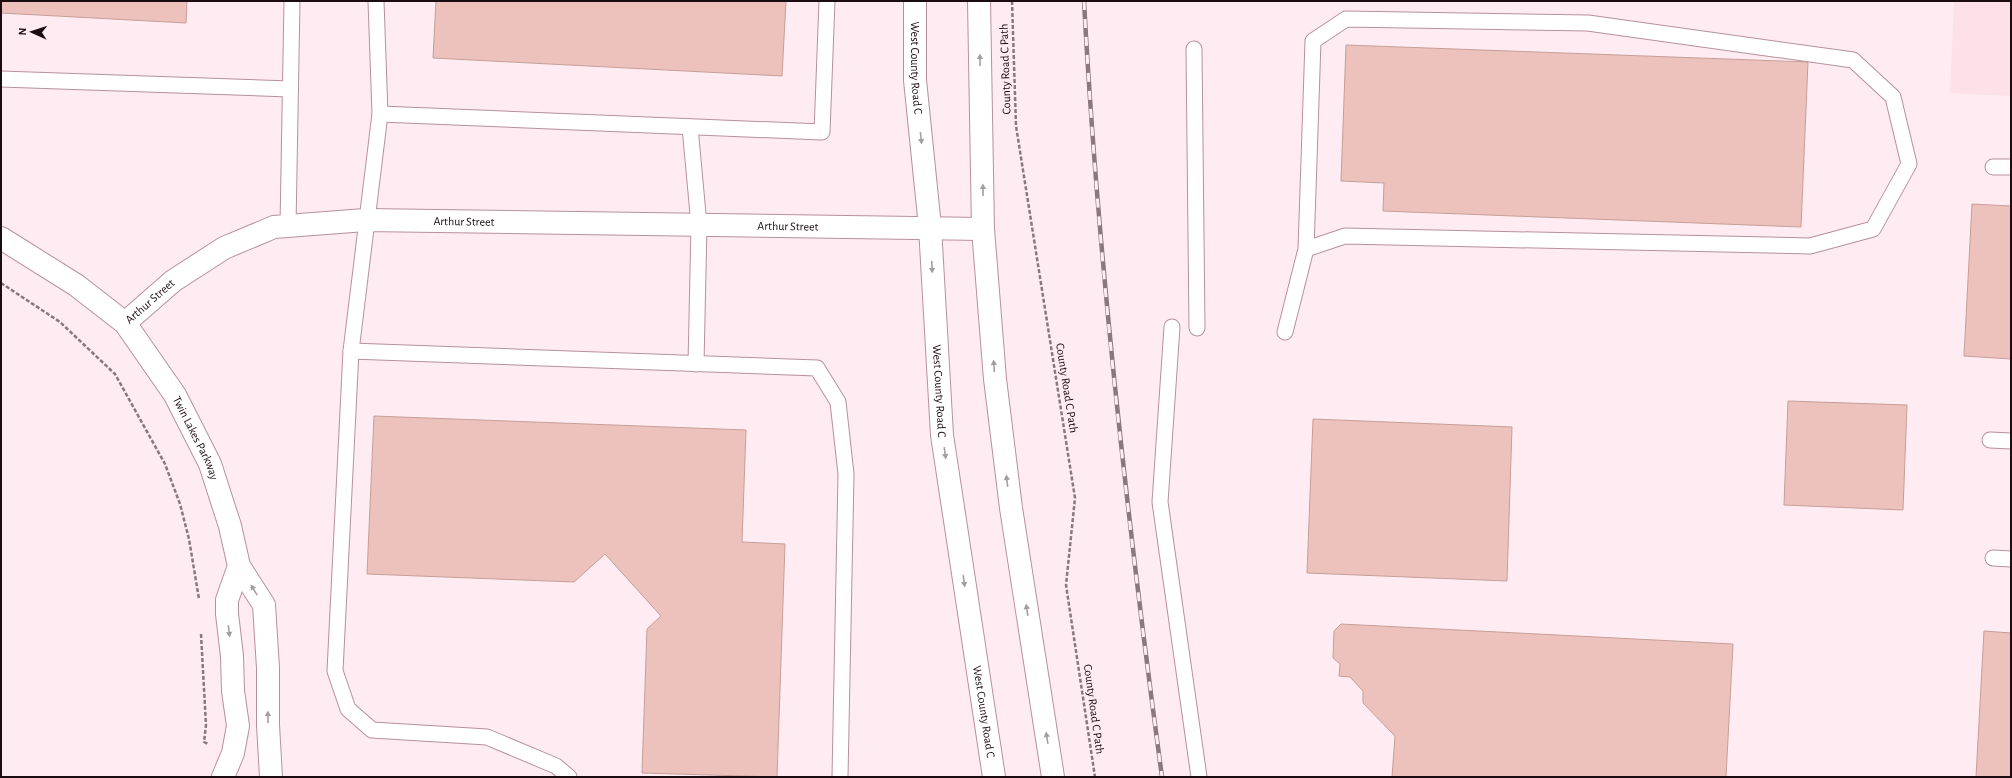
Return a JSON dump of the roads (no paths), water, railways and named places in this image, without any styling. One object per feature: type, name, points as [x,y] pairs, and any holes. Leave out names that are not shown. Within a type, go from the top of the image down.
[{"type":"street","name":"West County Road C","points":[[915,1],[915,80],[930,227],[942,435],[994,777]]},
{"type":"street","points":[[979,1],[983,229],[995,379],[1011,508],[1053,777]]},
{"type":"street","name":"Arthur Street","points":[[1,238],[76,285],[125,323],[173,281],[224,248],[274,227],[365,220],[930,227],[983,229]]},
{"type":"street","name":"Twin Lakes Parkway","points":[[125,323],[175,395],[210,464],[230,526],[239,566],[264,606],[268,668],[268,724],[271,777]]},
{"type":"street","points":[[223,777],[233,752],[238,726],[233,691],[232,656],[227,614],[227,600],[239,566]]},
{"type":"lane","points":[[288,226],[292,1]]},
{"type":"lane","points":[[376,1],[380,114],[365,220],[351,351],[335,671],[348,709],[372,730],[487,737],[556,766],[569,777]]},
{"type":"lane","points":[[380,114],[822,132],[827,1]]},
{"type":"lane","points":[[1285,332],[1306,249],[1313,41],[1346,19],[1588,23],[1853,60],[1893,97],[1909,164],[1873,229],[1810,246],[1345,236],[1306,249]]},
{"type":"lane","points":[[1194,49],[1197,328]]},
{"type":"lane","points":[[1,79],[290,89]]},
{"type":"lane","points":[[690,127],[699,225],[696,364]]},
{"type":"lane","points":[[1993,167],[2011,168]]},
{"type":"lane","points":[[1172,328],[1160,502],[1200,777]]},
{"type":"lane","points":[[351,351],[817,368],[838,402],[846,474],[840,777]]},
{"type":"lane","points":[[1990,440],[2011,441]]},
{"type":"lane","points":[[1993,558],[2011,559]]},
{"type":"railway","points":[[1084,1],[1097,196],[1115,390],[1137,583],[1162,777]]}]
